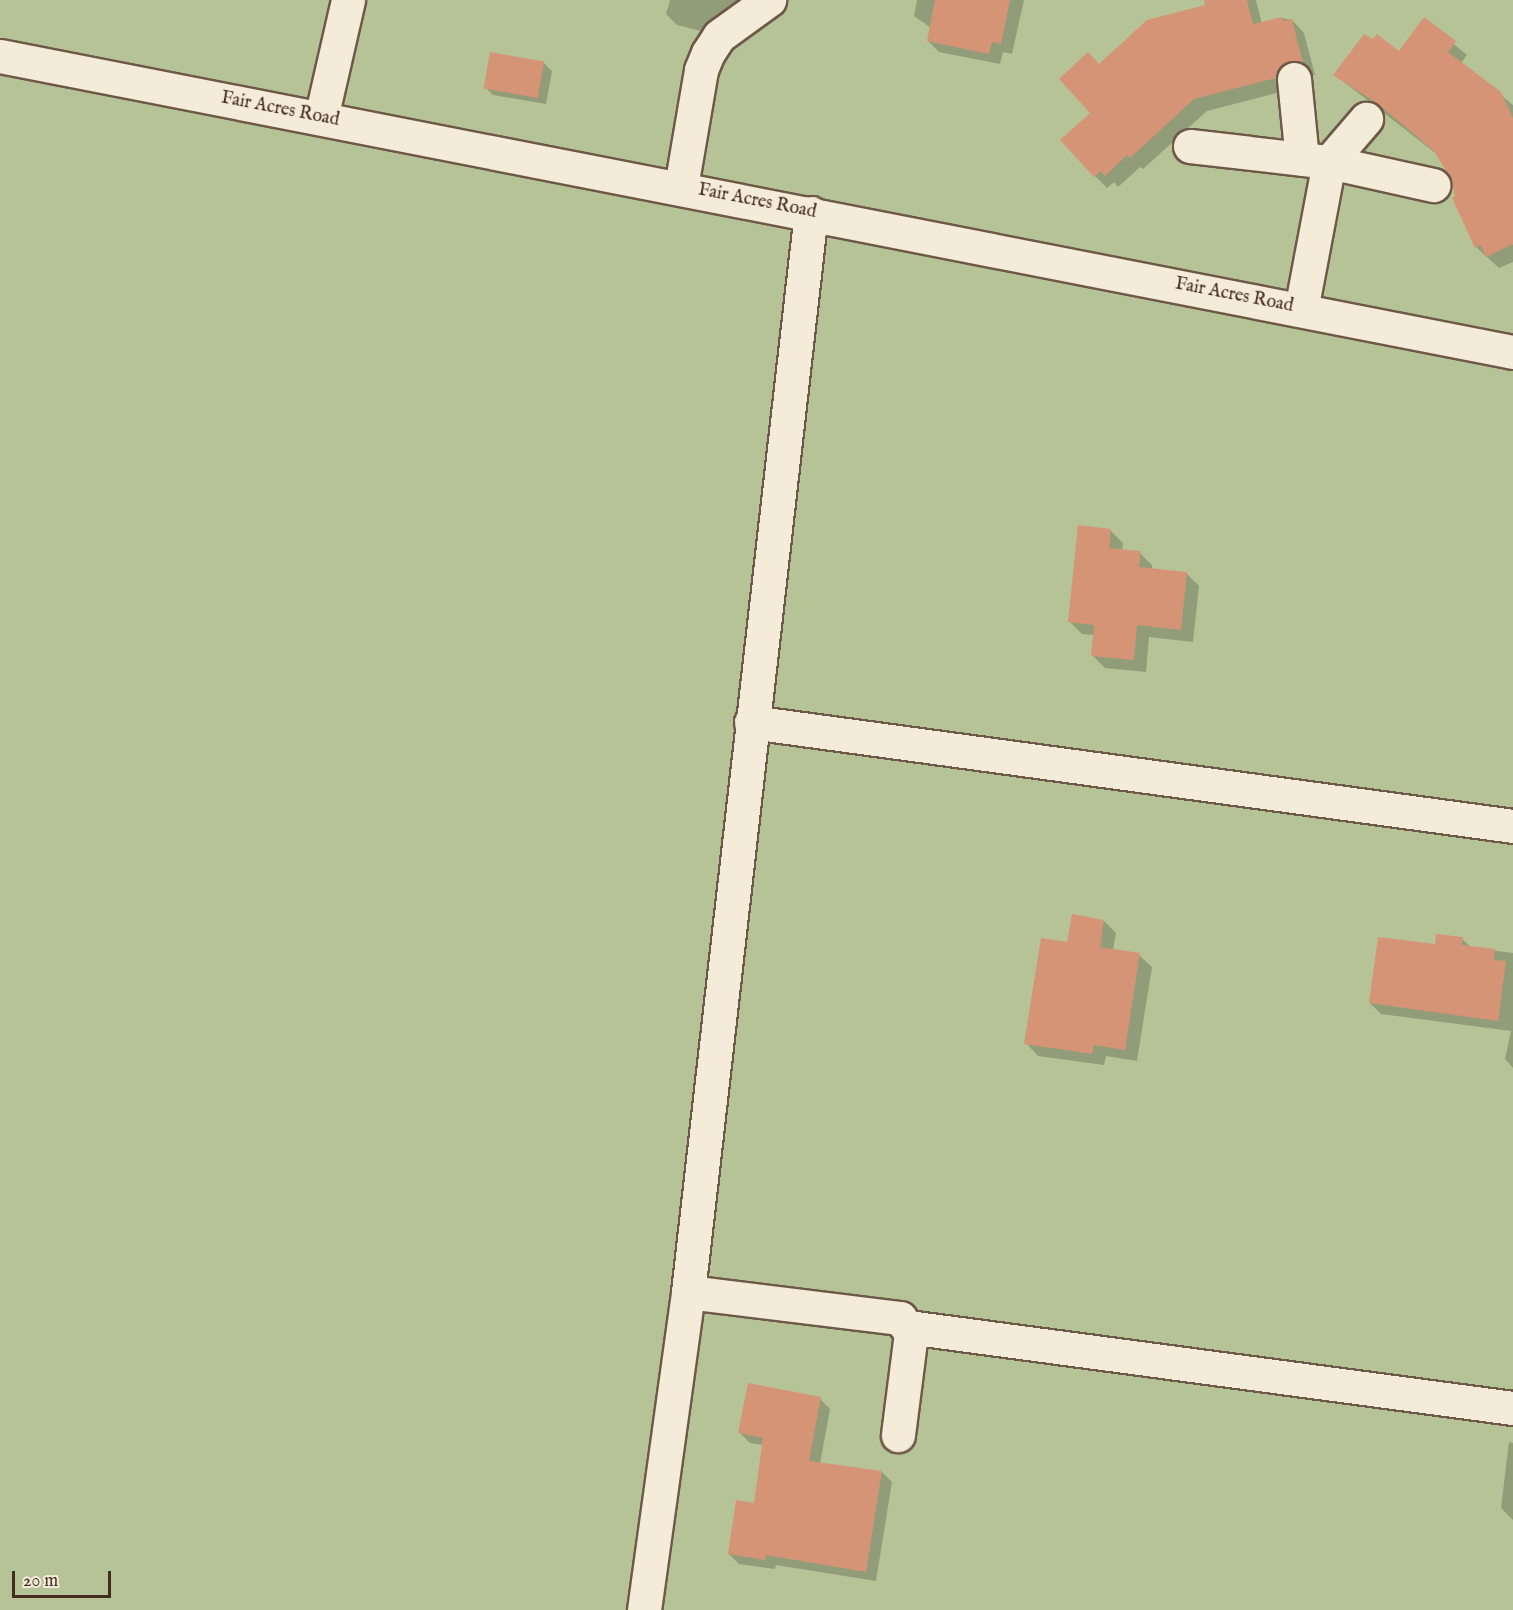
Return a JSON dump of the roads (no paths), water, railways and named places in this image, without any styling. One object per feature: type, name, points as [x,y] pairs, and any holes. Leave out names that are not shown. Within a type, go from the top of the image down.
[{"type":"street","points":[[321,118],[348,0]]},
{"type":"street","points":[[681,187],[701,70],[708,53],[719,36],[769,0]]},
{"type":"street","name":"Fair Acres Road","points":[[0,56],[681,187],[1513,352]]},
{"type":"street","points":[[1294,79],[1315,161],[1300,310]]},
{"type":"street","points":[[1315,161],[1366,118]]},
{"type":"street","points":[[1190,146],[1315,161],[1433,185]]},
{"type":"street","points":[[645,1610],[688,1292],[751,722],[812,213]]},
{"type":"street","points":[[751,722],[1513,826]]},
{"type":"street","points":[[688,1292],[900,1318],[911,1333],[898,1435]]},
{"type":"street","points":[[908,1327],[1513,1407]]}]
